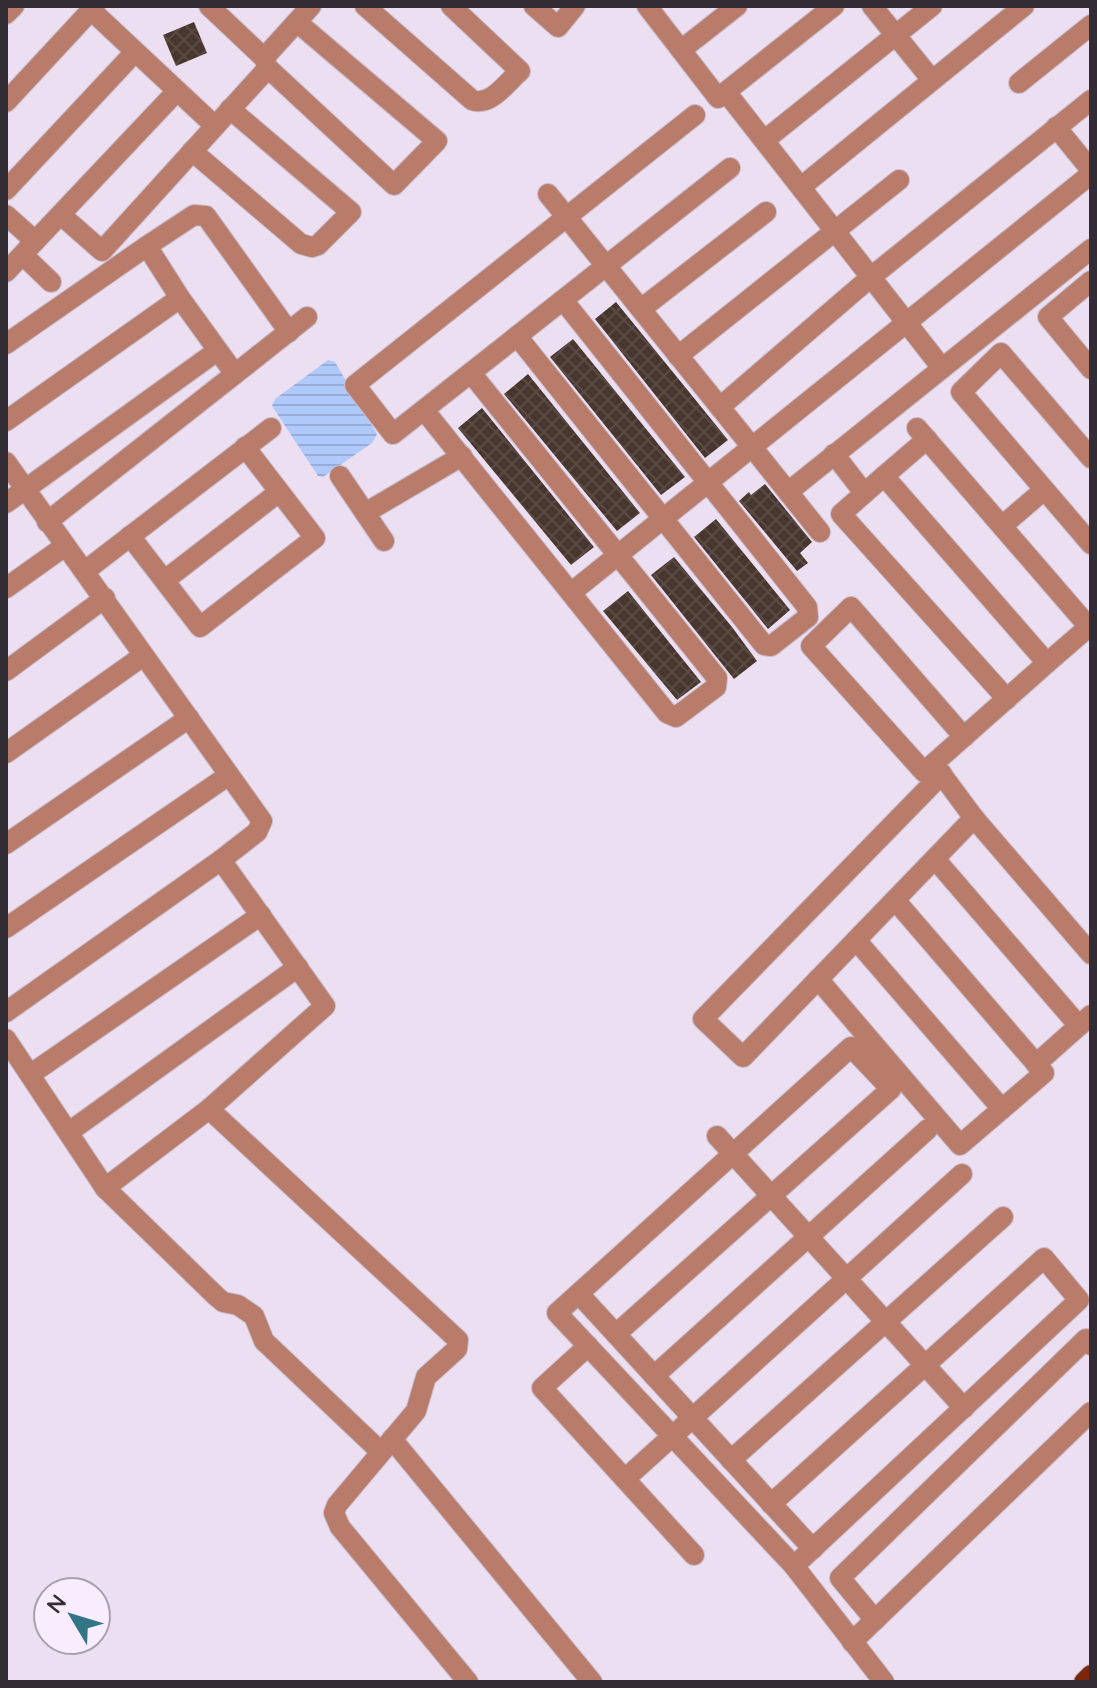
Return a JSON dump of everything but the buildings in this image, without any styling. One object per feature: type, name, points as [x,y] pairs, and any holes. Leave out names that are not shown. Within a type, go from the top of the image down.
[{"type":"main road","points":[[1084,1682],[1091,1675]]},
{"type":"street","points":[[6,14],[14,6]]},
{"type":"street","points":[[61,215],[102,251],[230,109],[311,6]]},
{"type":"street","points":[[365,6],[472,100],[479,103],[487,101],[520,71],[451,6]]},
{"type":"street","points":[[534,6],[558,27],[575,6]]},
{"type":"street","points":[[647,6],[718,98],[834,6]]},
{"type":"street","points":[[681,50],[737,6]]},
{"type":"street","points":[[872,6],[932,80]]},
{"type":"street","points":[[765,140],[932,6]]},
{"type":"street","points":[[801,187],[1024,6]]},
{"type":"street","points":[[8,96],[93,8],[135,52],[215,126]]},
{"type":"street","points":[[217,9],[266,63],[394,185],[437,141],[298,23]]},
{"type":"street","points":[[1019,83],[1091,25]]},
{"type":"street","points":[[6,190],[135,52]]},
{"type":"street","points":[[6,272],[177,91]]},
{"type":"street","points":[[726,92],[942,368]]},
{"type":"street","points":[[720,407],[871,277],[1091,100]]},
{"type":"street","points":[[192,151],[301,244],[318,245],[351,212],[230,109]]},
{"type":"street","points":[[695,115],[355,385],[393,434],[730,168]]},
{"type":"street","points":[[572,592],[1091,172],[1056,127]]},
{"type":"street","points":[[678,356],[899,180]]},
{"type":"street","points":[[548,194],[820,532]]},
{"type":"street","points":[[641,309],[766,212]]},
{"type":"street","points":[[6,215],[51,282]]},
{"type":"street","points":[[6,344],[194,215],[206,216],[289,332]]},
{"type":"street","points":[[147,246],[235,374]]},
{"type":"street","points":[[788,492],[1091,249]]},
{"type":"street","points":[[1091,281],[1048,317],[1091,369]]},
{"type":"street","points":[[6,421],[180,298]]},
{"type":"street","points":[[517,336],[764,645],[771,646],[808,617],[807,607],[563,300]]},
{"type":"street","points":[[47,522],[307,317]]},
{"type":"street","points":[[6,503],[217,351]]},
{"type":"street","points":[[1090,454],[1001,353],[961,392],[1091,544]]},
{"type":"street","points":[[424,410],[667,713],[676,717],[716,687],[717,678],[471,373]]},
{"type":"street","points":[[85,571],[271,428]]},
{"type":"street","points":[[974,818],[743,1057],[703,1019],[938,769],[964,737],[1090,626],[922,433],[884,476],[841,514],[1007,699]]},
{"type":"street","points":[[130,536],[200,627],[269,574],[315,538],[245,447]]},
{"type":"street","points":[[834,454],[858,485]]},
{"type":"street","points":[[365,513],[462,456]]},
{"type":"street","points":[[6,462],[260,817],[261,825],[257,832],[221,860],[6,1012]]},
{"type":"street","points":[[340,476],[384,541]]},
{"type":"street","points":[[884,476],[1047,663]]},
{"type":"street","points":[[1002,526],[1044,490]]},
{"type":"street","points":[[165,580],[279,492]]},
{"type":"street","points":[[6,588],[65,546]]},
{"type":"street","points":[[6,671],[105,598]]},
{"type":"street","points":[[938,769],[924,772],[811,646],[851,607],[964,737]]},
{"type":"street","points":[[6,753],[143,656]]},
{"type":"street","points":[[6,844],[189,718]]},
{"type":"street","points":[[938,769],[974,818],[1091,954]]},
{"type":"street","points":[[6,928],[229,775]]},
{"type":"street","points":[[935,859],[1085,1021],[1036,1064]]},
{"type":"street","points":[[105,1188],[209,1109],[325,1006],[221,860]]},
{"type":"street","points":[[818,979],[960,1145],[1044,1073],[895,900]]},
{"type":"street","points":[[31,1074],[261,915]]},
{"type":"street","points":[[856,940],[1002,1109]]},
{"type":"street","points":[[69,1132],[298,967]]},
{"type":"street","points":[[6,1039],[105,1188],[216,1296],[254,1316],[264,1341],[387,1445],[592,1682]]},
{"type":"street","points":[[616,1334],[891,1089],[851,1047],[557,1313],[794,1566],[884,1682]]},
{"type":"street","points":[[209,1109],[458,1340],[457,1349],[426,1377],[416,1411],[337,1505],[334,1513],[337,1521],[468,1682]]},
{"type":"street","points":[[654,1376],[928,1129]]},
{"type":"street","points":[[717,1136],[964,1408]]},
{"type":"street","points":[[625,1479],[962,1174]]},
{"type":"street","points":[[731,1460],[1003,1217]]},
{"type":"street","points":[[771,1504],[1044,1258],[1079,1300],[794,1566]]},
{"type":"street","points":[[579,1294],[813,1549]]},
{"type":"street","points":[[875,1620],[840,1578],[1086,1339],[1091,1345]]},
{"type":"street","points":[[588,1346],[542,1388],[694,1555]]},
{"type":"street","points":[[852,1642],[1091,1412]]},
{"type":"water","points":[[328,360],[335,362],[377,434],[372,443],[323,477],[318,476],[272,406],[275,399]]}]
